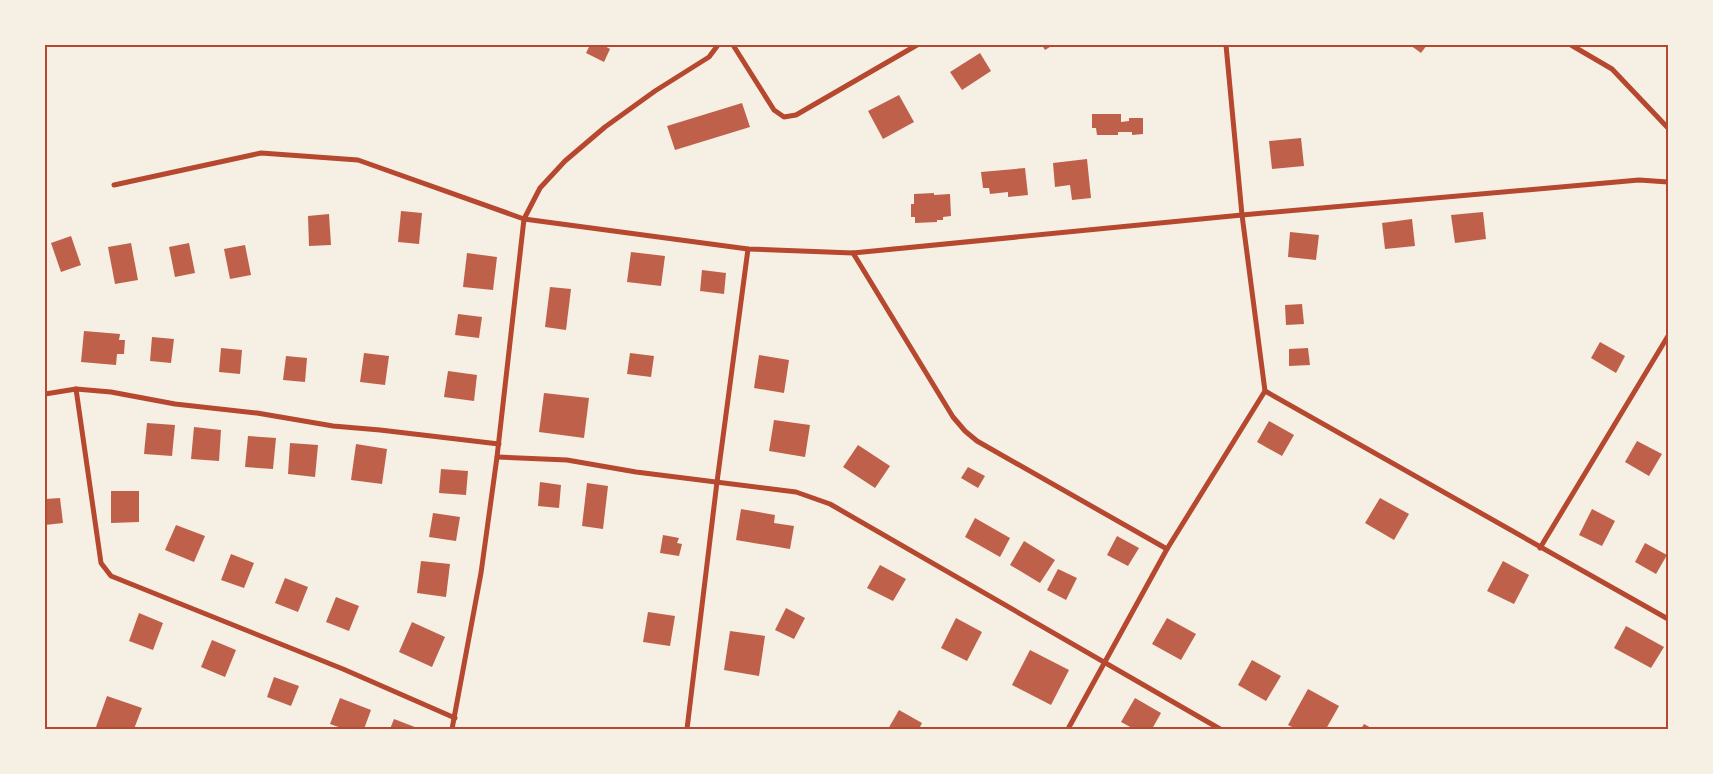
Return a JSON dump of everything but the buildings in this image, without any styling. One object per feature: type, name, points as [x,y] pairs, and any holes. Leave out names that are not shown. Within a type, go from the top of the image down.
[{"type":"street","points":[[452,729],[481,573],[499,444],[524,219],[540,188],[565,161],[605,127],[655,90],[709,57],[718,45]]},
{"type":"street","points":[[733,45],[774,110],[784,117],[796,115],[917,45]]},
{"type":"street","points":[[1068,729],[1167,549],[1265,391],[1242,215],[1226,45]]},
{"type":"street","points":[[1571,45],[1612,69],[1668,128]]},
{"type":"street","points":[[114,185],[261,153],[358,160],[524,219],[748,249],[853,253],[1242,215],[1638,180],[1668,182]]},
{"type":"street","points":[[687,729],[748,249]]},
{"type":"street","points":[[853,253],[953,418],[965,432],[977,441],[1167,549]]},
{"type":"street","points":[[1540,548],[1668,336]]},
{"type":"street","points":[[45,394],[76,389],[111,392],[175,404],[257,412],[333,426],[499,444]]},
{"type":"street","points":[[76,389],[101,563],[111,576],[343,669],[455,718]]},
{"type":"street","points":[[1265,391],[1668,619]]},
{"type":"street","points":[[497,457],[567,460],[796,492],[830,504],[1220,729]]}]
